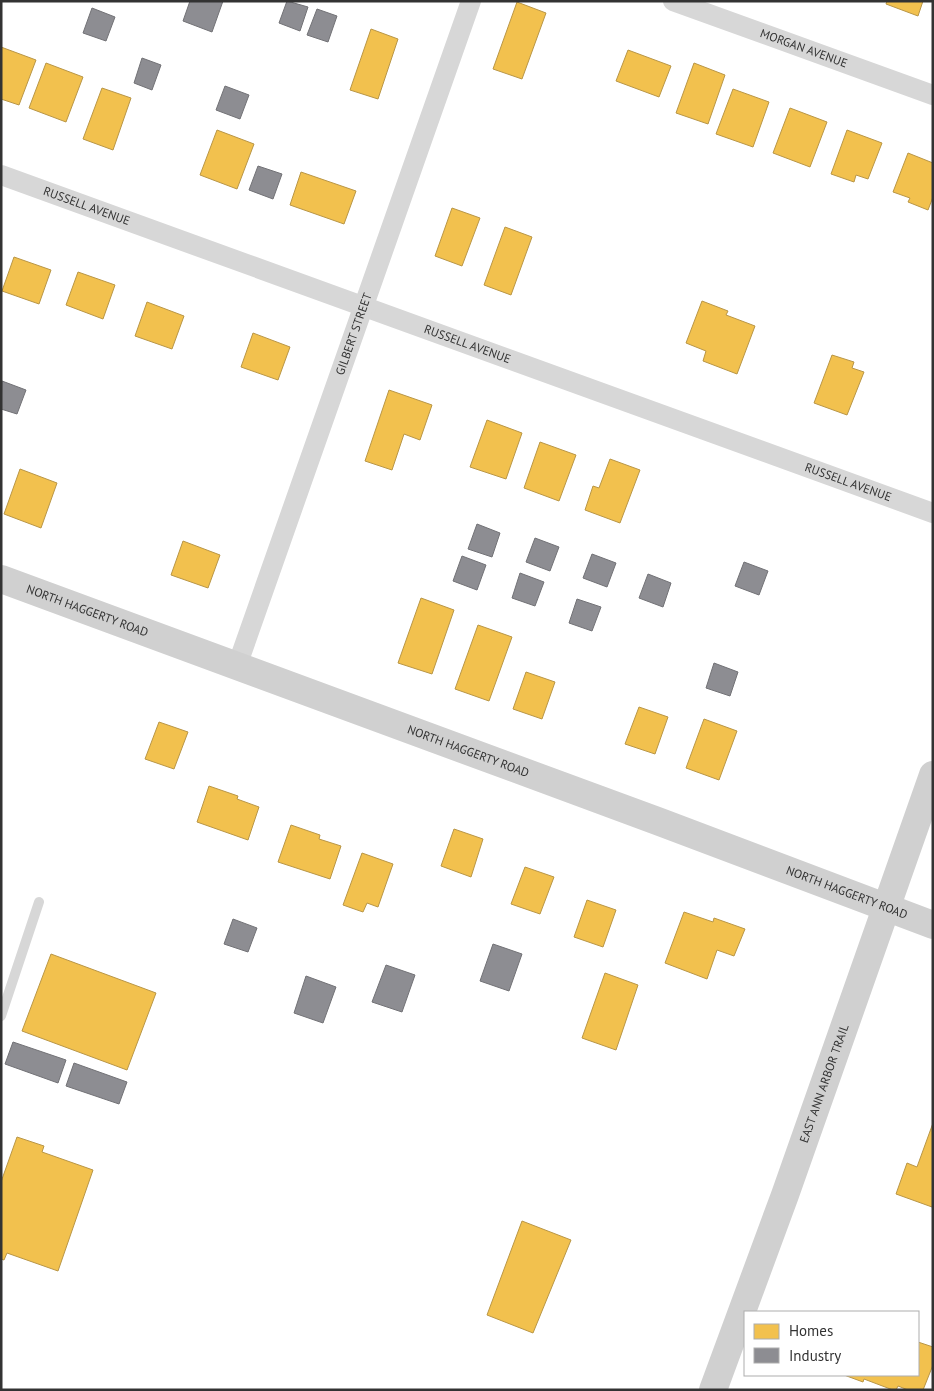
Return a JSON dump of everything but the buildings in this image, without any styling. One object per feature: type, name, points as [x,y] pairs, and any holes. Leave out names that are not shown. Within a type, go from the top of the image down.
[{"type":"street","name":"GILBERT STREET","points":[[237,666],[472,1]]},
{"type":"street","name":"MORGAN AVENUE","points":[[673,1],[933,95]]},
{"type":"street","name":"RUSSELL AVENUE","points":[[1,176],[933,513]]},
{"type":"street","name":"NORTH HAGGERTY ROAD","points":[[1,580],[886,906],[933,925]]},
{"type":"street","name":"EAST ANN ARBOR TRAIL","points":[[713,1390],[785,1195],[933,775]]},
{"type":"lane","points":[[1,1016],[39,902]]}]
